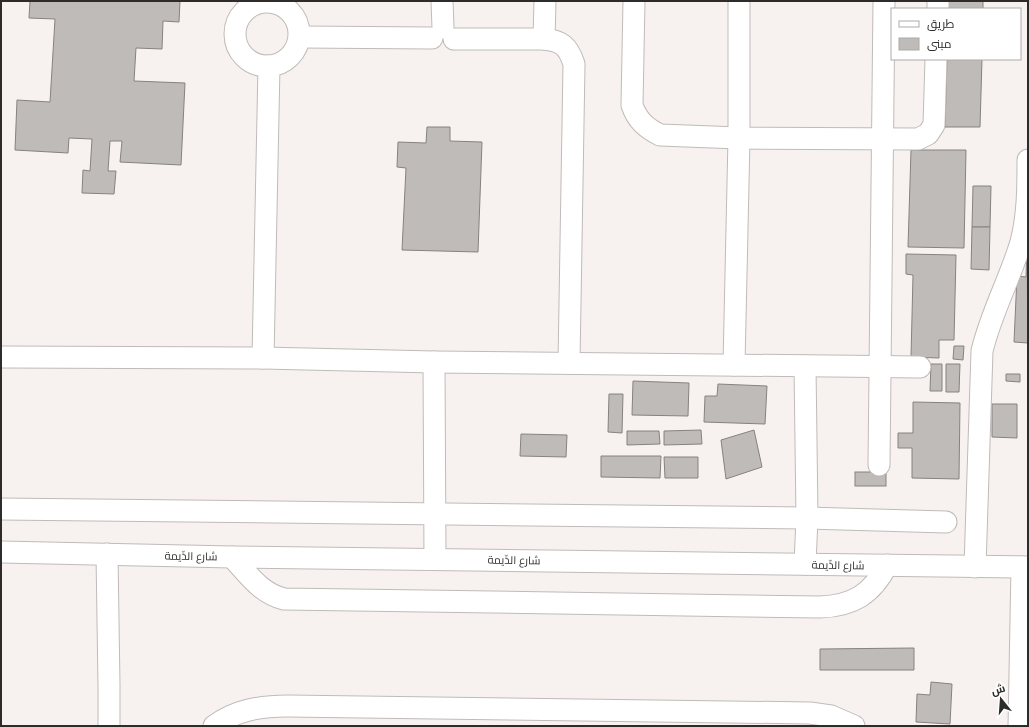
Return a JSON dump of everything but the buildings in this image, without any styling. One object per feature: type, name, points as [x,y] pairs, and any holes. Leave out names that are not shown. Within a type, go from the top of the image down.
[{"type":"street","points":[[442,1],[443,35]]},
{"type":"street","points":[[544,38],[545,1]]},
{"type":"street","points":[[634,1],[632,105],[634,113],[641,122],[650,130],[660,134],[739,138],[882,140],[924,138],[932,130],[934,119],[936,60]]},
{"type":"street","points":[[734,365],[739,138],[739,1]]},
{"type":"street","points":[[880,465],[884,1]]},
{"type":"street","points":[[264,2],[278,4],[290,11],[298,23],[300,37],[294,51],[284,62],[269,66],[255,63],[243,55],[237,43],[236,29],[241,16],[251,7],[264,2]]},
{"type":"street","points":[[300,37],[443,35],[544,38],[554,40],[564,45],[574,64],[569,363]]},
{"type":"street","points":[[264,358],[269,66]]},
{"type":"street","points":[[975,567],[982,351],[986,332],[1009,278],[1021,241],[1026,218],[1028,160]]},
{"type":"street","points":[[1,357],[264,358],[434,362],[920,368]]},
{"type":"street","points":[[434,362],[435,559]]},
{"type":"street","points":[[805,366],[807,518],[805,564]]},
{"type":"street","points":[[1,509],[807,518],[946,522]]},
{"type":"street","name":"شارع الدِّيمة","points":[[1,552],[232,557],[1025,567]]},
{"type":"street","points":[[107,554],[109,726]]},
{"type":"street","points":[[232,557],[263,590],[284,599],[757,606],[834,606],[848,603],[872,589],[881,578],[887,565]]},
{"type":"street","points":[[1019,726],[1025,567]]},
{"type":"street","points":[[214,726],[231,715],[250,709],[268,706],[810,713],[830,716],[854,726]]}]
